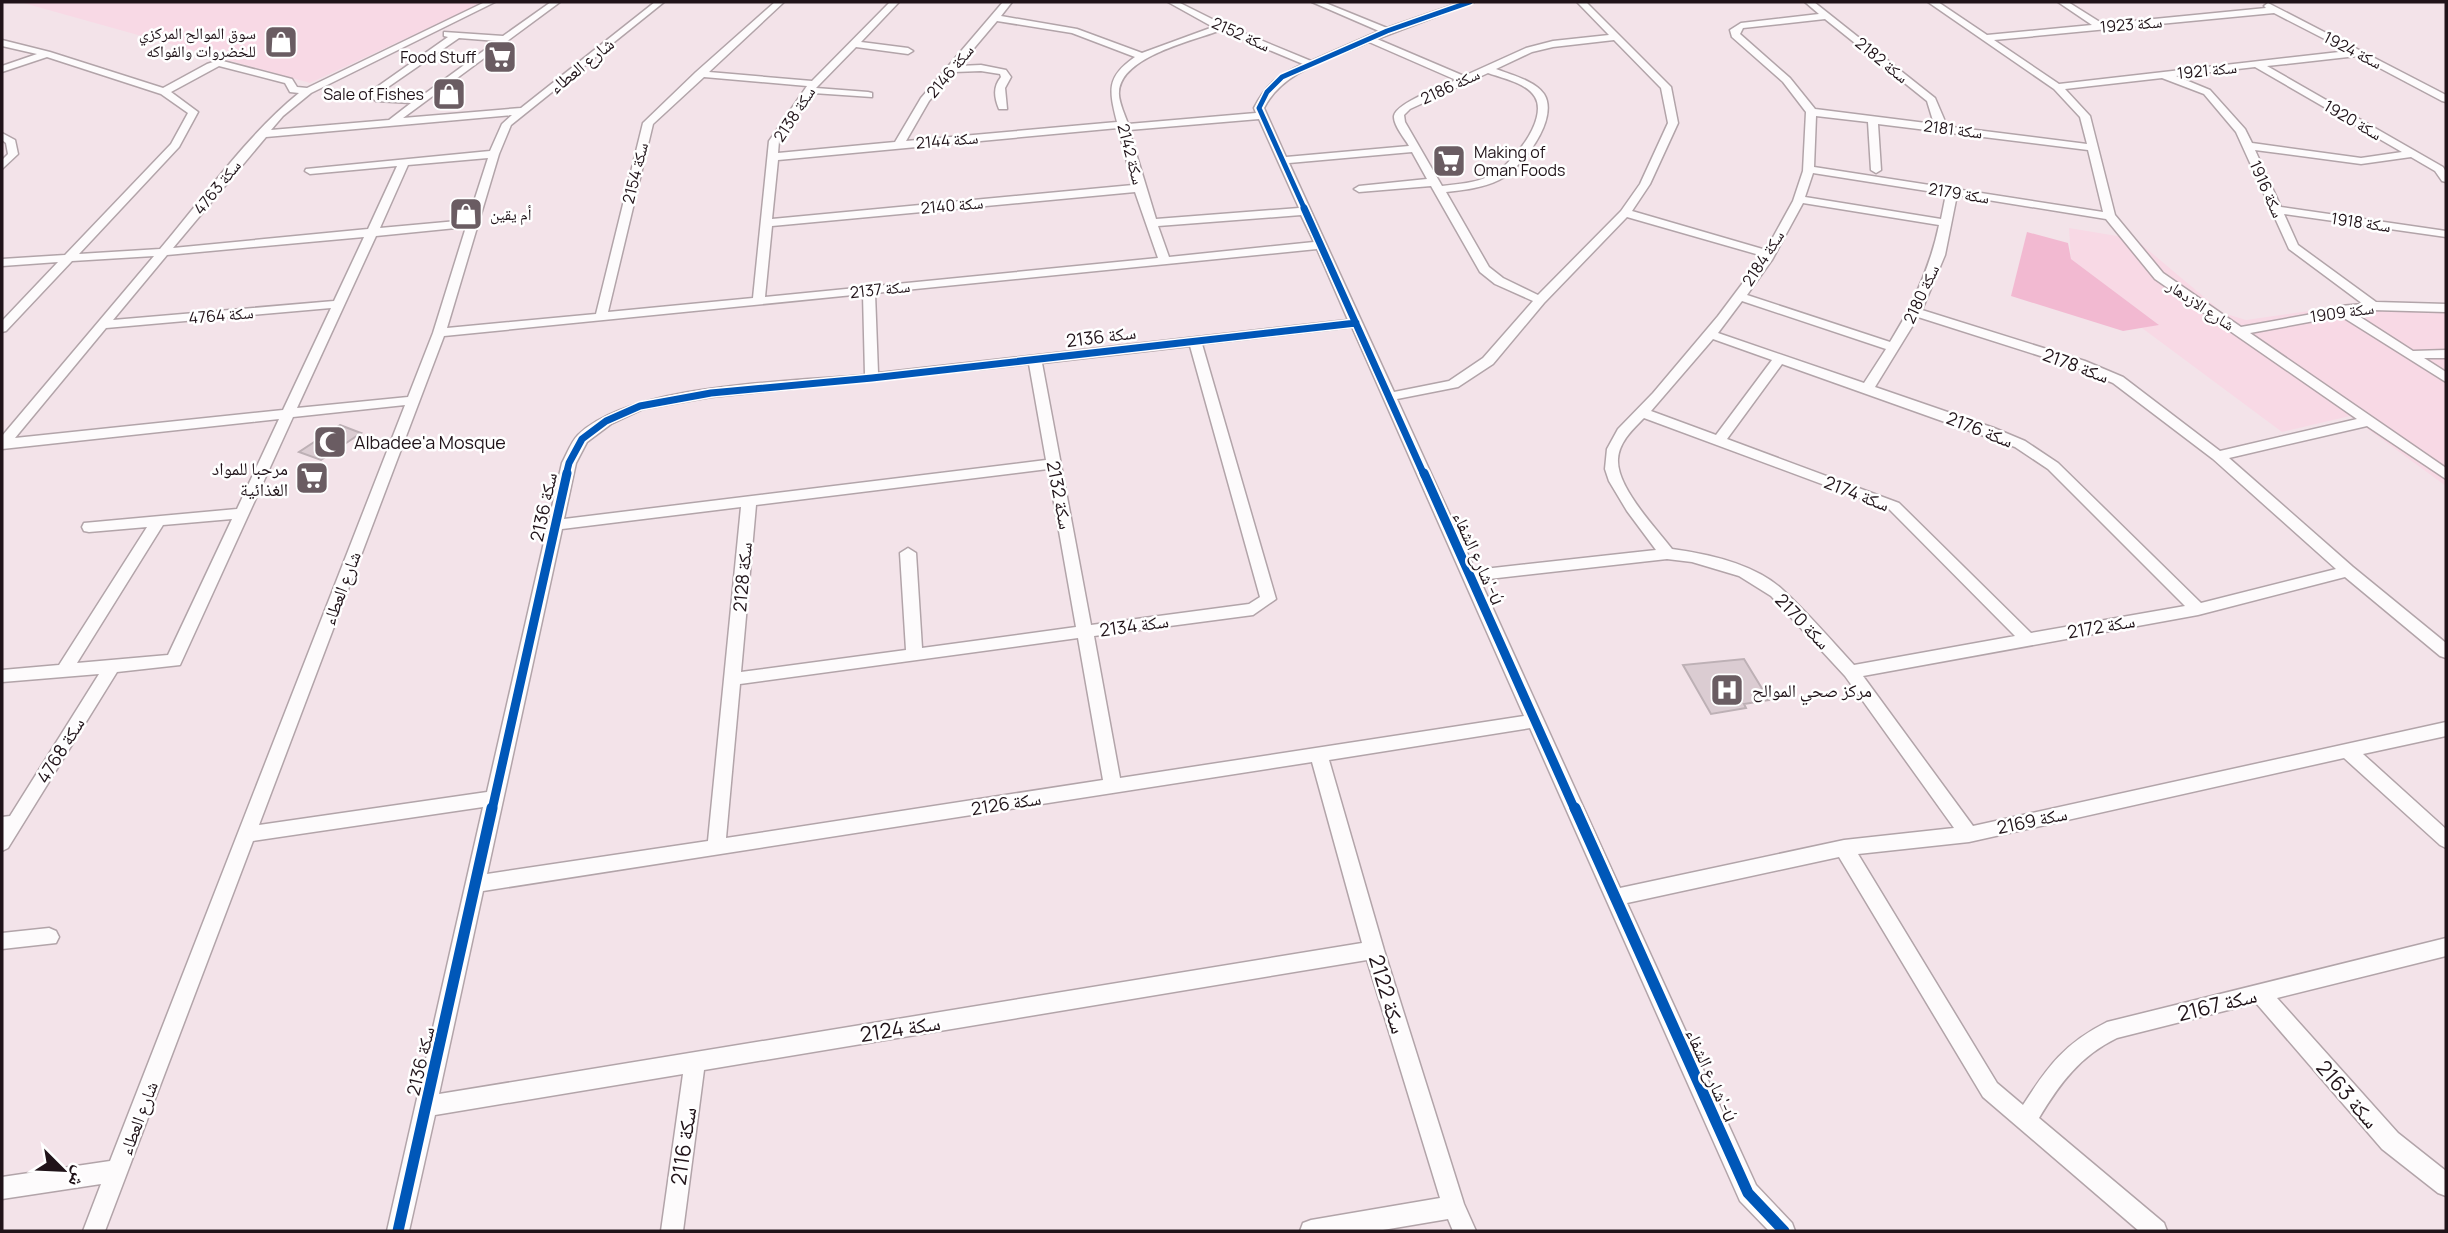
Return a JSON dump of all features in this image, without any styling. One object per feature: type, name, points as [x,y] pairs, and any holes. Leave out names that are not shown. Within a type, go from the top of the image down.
[{"type":"street","name":"سكة 4763","points":[[2,445],[279,114],[308,91],[491,2]]},
{"type":"street","points":[[390,123],[556,2]]},
{"type":"street","name":"شارع العطاء","points":[[94,1231],[439,333],[494,155],[507,124],[660,2]]},
{"type":"street","name":"سكة 2154","points":[[600,317],[648,123],[780,2]]},
{"type":"street","name":"سكة 2138","points":[[759,301],[774,141],[812,87],[895,2]]},
{"type":"street","name":"سكة 2146","points":[[899,144],[925,100],[1008,2]]},
{"type":"street","name":"سكة 2152","points":[[1172,2],[1221,27],[1311,64]]},
{"type":"street","points":[[1317,2],[1387,31]]},
{"type":"street","points":[[1263,116],[1259,108],[1267,92],[1282,77],[1387,31],[1470,2]]},
{"type":"street","points":[[1389,397],[1453,384],[1488,360],[1540,300],[1625,213],[1645,184],[1673,123],[1666,87],[1581,2]]},
{"type":"street","name":"سكة 2182","points":[[1809,2],[1931,100],[1939,127]]},
{"type":"street","name":"شارع الازدهار","points":[[1932,2],[2057,87],[2085,116],[2110,216],[2159,276],[2446,474]]},
{"type":"street","points":[[2062,2],[2102,27]]},
{"type":"street","name":"سكة 1924","points":[[2260,2],[2446,99]]},
{"type":"street","name":"سكة 1923","points":[[1987,38],[2276,10]]},
{"type":"street","points":[[1811,112],[1797,89],[1735,35],[1735,30],[1741,26],[1827,16]]},
{"type":"street","points":[[994,18],[1074,31],[1142,56]]},
{"type":"street","name":"سكة 2142","points":[[1165,261],[1139,188],[1114,92],[1124,69],[1142,56],[1221,27]]},
{"type":"street","points":[[427,32],[505,39]]},
{"type":"street","points":[[420,101],[376,98],[372,94],[457,35]]},
{"type":"street","name":"سكة 2186","points":[[1540,300],[1500,282],[1484,269],[1400,122],[1400,112],[1536,48],[1616,37]]},
{"type":"street","points":[[1369,39],[1464,80]]},
{"type":"street","points":[[2,43],[47,54],[164,92],[193,112],[175,145],[2,328]]},
{"type":"street","points":[[853,44],[908,51]]},
{"type":"street","name":"سكة 1921","points":[[2057,87],[2358,53]]},
{"type":"street","points":[[2,69],[47,54]]},
{"type":"street","points":[[164,92],[210,66],[219,64],[289,81],[293,90],[308,91]]},
{"type":"street","name":"سكة 1920","points":[[2258,65],[2439,169],[2446,179]]},
{"type":"street","points":[[951,69],[981,68],[1003,72],[1006,76],[1000,83],[998,92],[1003,107]]},
{"type":"street","points":[[1359,190],[1480,184],[1505,173],[1522,154],[1540,125],[1544,103],[1531,89],[1487,69]]},
{"type":"street","points":[[699,74],[868,95]]},
{"type":"street","name":"سكة 1916","points":[[2163,75],[2207,92],[2241,131],[2293,247],[2373,306]]},
{"type":"street","points":[[260,134],[523,111]]},
{"type":"street","name":"سكة 2181","points":[[1811,112],[2095,148]]},
{"type":"street","name":"سكة 2184","points":[[1667,554],[1616,482],[1611,461],[1619,436],[1644,413],[1710,334],[1769,254],[1798,199],[1808,169],[1811,112]]},
{"type":"street","name":"سكة 2144","points":[[772,157],[1123,125],[1263,116]]},
{"type":"street","name":"شارع الشفاء'-ú","points":[[1263,116],[1748,1193],[1784,1231]]},
{"type":"street","points":[[1874,120],[1876,170]]},
{"type":"street","points":[[2,136],[11,142],[13,154],[2,166]]},
{"type":"street","points":[[2248,146],[2361,161],[2412,154]]},
{"type":"street","points":[[1283,160],[1415,149]]},
{"type":"street","points":[[310,171],[494,155]]},
{"type":"street","points":[[2,676],[174,661],[404,163]]},
{"type":"street","name":"سكة 2179","points":[[1808,169],[2110,216]]},
{"type":"street","name":"سكة 2140","points":[[766,223],[1139,188]]},
{"type":"street","name":"سكة 2180","points":[[1868,388],[1915,312],[1939,255],[1952,191]]},
{"type":"street","points":[[1798,199],[1946,223]]},
{"type":"street","name":"سكة 1918","points":[[2276,210],[2446,234]]},
{"type":"street","points":[[1152,223],[1306,211]]},
{"type":"street","points":[[1625,213],[1769,254]]},
{"type":"street","points":[[2,262],[164,252],[473,223]]},
{"type":"street","name":"سكة 2137","points":[[439,333],[1321,245]]},
{"type":"street","points":[[869,290],[872,378]]},
{"type":"street","points":[[1738,296],[1893,347]]},
{"type":"street","name":"سكة 4764","points":[[103,325],[339,304]]},
{"type":"street","name":"سكة 1909","points":[[2240,331],[2340,310],[2373,306],[2446,308]]},
{"type":"street","points":[[2340,310],[2446,378]]},
{"type":"street","name":"سكة 2178","points":[[1915,312],[2080,363],[2118,380],[2218,457],[2446,652]]},
{"type":"street","name":"سكة 2136","points":[[398,1231],[569,463],[582,439],[606,421],[640,406],[710,393],[872,378],[1356,323]]},
{"type":"street","name":"سكة 2176","points":[[1710,334],[1989,430],[2020,444],[2053,466],[2198,609]]},
{"type":"street","name":"سكة 2134","points":[[732,679],[1253,609],[1268,599],[1195,341]]},
{"type":"street","points":[[2410,355],[2446,354]]},
{"type":"street","points":[[1719,441],[1780,358]]},
{"type":"street","name":"سكة 2132","points":[[1035,360],[1113,786]]},
{"type":"street","points":[[2,445],[414,400]]},
{"type":"street","name":"سكة 2174","points":[[1644,413],[1894,506],[2027,639]]},
{"type":"street","points":[[2218,457],[2368,421]]},
{"type":"street","points":[[555,525],[1054,464]]},
{"type":"street","name":"سكة 2128","points":[[716,848],[749,501]]},
{"type":"street","points":[[89,527],[243,513]]},
{"type":"street","points":[[64,670],[158,521]]},
{"type":"street","points":[[908,553],[914,655]]},
{"type":"street","name":"سكة 2170","points":[[1470,576],[1667,554],[1692,557],[1744,572],[1776,592],[1851,672],[1969,834]]},
{"type":"street","name":"سكة 2172","points":[[1851,672],[2198,609],[2348,570]]},
{"type":"street","name":"سكة 4768","points":[[2,843],[8,824],[112,666]]},
{"type":"street","name":"سكة 2126","points":[[476,884],[1535,721]]},
{"type":"street","name":"سكة 2169","points":[[1615,897],[1844,848],[1969,834],[2446,729]]},
{"type":"street","points":[[2349,752],[2446,840]]},
{"type":"street","name":"سكة 2122","points":[[1319,755],[1374,950],[1454,1207],[1465,1231]]},
{"type":"street","points":[[247,834],[495,798]]},
{"type":"street","points":[[1844,848],[1990,1090],[2156,1231]]},
{"type":"street","points":[[2,941],[49,937]]},
{"type":"street","name":"سكة 2167","points":[[2026,1120],[2061,1064],[2087,1041],[2114,1029],[2446,947]]},
{"type":"street","name":"سكة 2124","points":[[426,1106],[1374,950]]},
{"type":"street","name":"سكة 2163","points":[[2260,993],[2390,1141],[2446,1185]]},
{"type":"street","name":"سكة 2116","points":[[672,1231],[695,1062]]},
{"type":"street","points":[[2,1188],[117,1171]]},
{"type":"street","points":[[1311,1231],[1454,1207]]},
{"type":"shaded area","name":"سوق الموالح المركزي للخضروات والفواكه","points":[[20,2],[484,2],[310,83]]},
{"type":"shaded area","points":[[2069,228],[2135,239],[2223,313],[2246,320],[2372,302],[2446,305],[2446,486],[2350,416],[2282,432],[2142,328],[2158,324],[2071,259]]},
{"type":"shaded area","points":[[2027,232],[2068,243],[2071,259],[2159,325],[2123,331],[2011,296]]},
{"type":"building","name":"Albadee'a Mosque","points":[[340,425],[361,433],[321,460],[299,452]]},
{"type":"building","name":"مركز صحي الموالح","points":[[1744,659],[1769,700],[1744,704],[1746,708],[1711,714],[1683,665]]},
{"type":"cycle path","points":[[1470,2],[1387,31],[1282,77],[1267,92],[1259,108],[1748,1193],[1784,1231]]},
{"type":"cycle path","points":[[398,1231],[569,463],[582,439],[606,421],[640,406],[711,393],[872,378],[1356,323]]},
{"type":"place","name":"سوق الموالح المركزي للخضروات والفواكه","points":[[281,42]]},
{"type":"place","name":"Food Stuff","points":[[500,57]]},
{"type":"place","name":"Sale of Fishes","points":[[449,94]]},
{"type":"place","name":"Making of Oman Foods","points":[[1449,161]]},
{"type":"place","name":"أم يقين","points":[[466,214]]},
{"type":"place","name":"Albadee'a Mosque","points":[[330,442]]},
{"type":"place","name":"مرحبا للمواد الغذائية","points":[[312,478]]},
{"type":"place","name":"مركز صحي الموالح","points":[[1727,690]]}]
